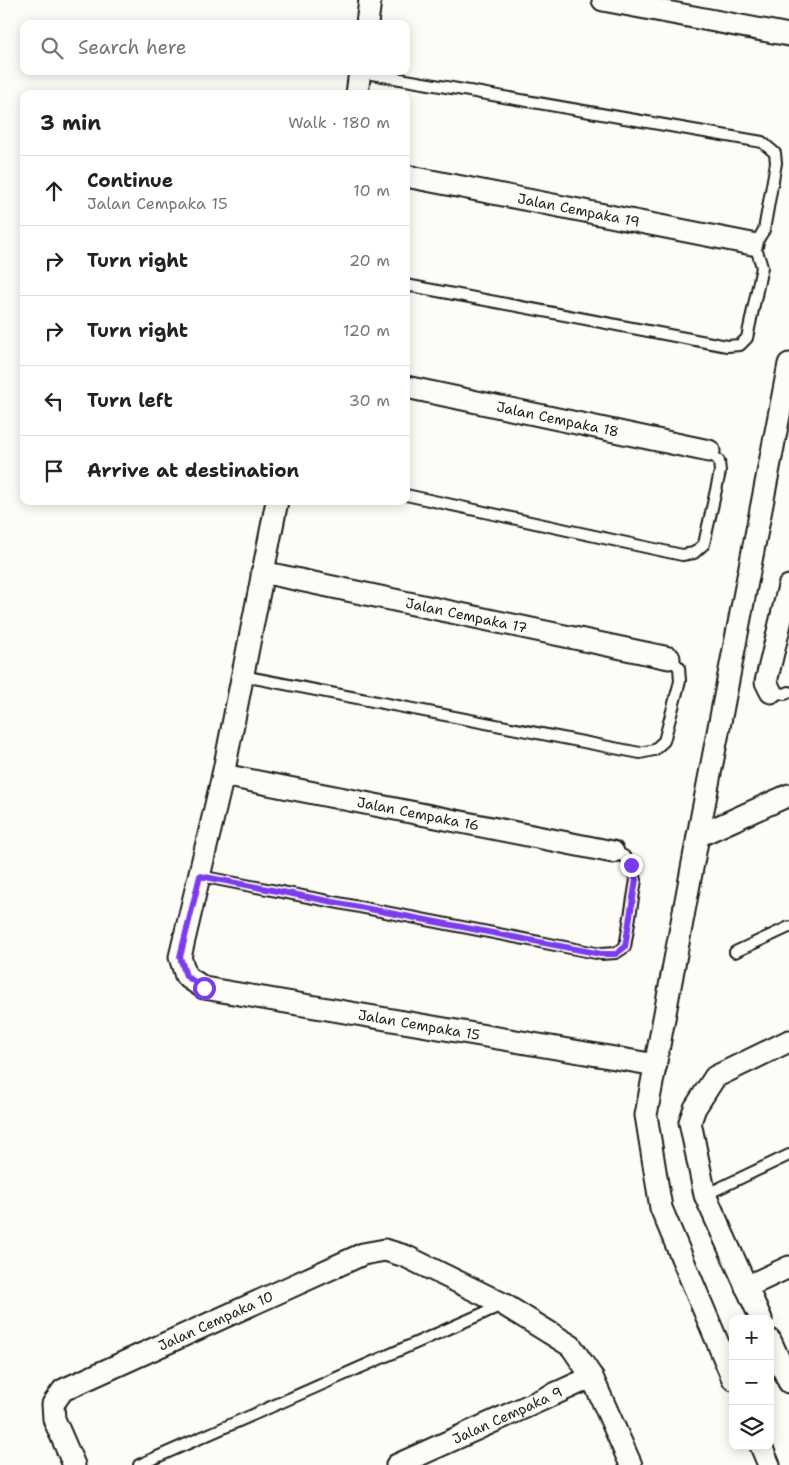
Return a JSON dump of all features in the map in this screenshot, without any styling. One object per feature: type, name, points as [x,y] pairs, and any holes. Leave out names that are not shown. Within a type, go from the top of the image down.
[{"type":"street","points":[[368,20],[370,0]]},
{"type":"street","points":[[602,0],[789,35]]},
{"type":"street","points":[[358,90],[360,75]]},
{"type":"street","name":"Jalan Cempaka 19","points":[[410,177],[752,244]]},
{"type":"street","points":[[729,1370],[661,1208],[646,1115],[789,364]]},
{"type":"street","name":"Jalan Cempaka 18","points":[[410,388],[709,451]]},
{"type":"street","points":[[200,876],[223,776],[276,505]]},
{"type":"street","name":"Jalan Cempaka 17","points":[[262,572],[669,658]]},
{"type":"street","points":[[780,692],[766,682],[789,586]]},
{"type":"street","name":"Jalan Cempaka 16","points":[[223,776],[613,852]]},
{"type":"street","points":[[698,836],[789,795]]},
{"type":"street","name":"Jalan Cempaka 15","points":[[200,876],[180,957],[186,976],[204,988],[656,1065]]},
{"type":"street","points":[[759,1315],[705,1195],[690,1122],[695,1108],[715,1077],[789,1041]]},
{"type":"street","name":"Jalan Cempaka 10","points":[[74,1465],[54,1419],[53,1404],[63,1390],[363,1254],[385,1250],[405,1256],[503,1304]]},
{"type":"street","points":[[746,1287],[789,1267]]},
{"type":"street","points":[[503,1304],[571,1346],[592,1377],[631,1465]]},
{"type":"street","points":[[774,1348],[787,1372]]},
{"type":"street","name":"Jalan Cempaka 9","points":[[397,1465],[592,1377]]},
{"type":"street","points":[[764,1450],[770,1465]]},
{"type":"lane","points":[[377,75],[762,142],[775,153],[776,163],[764,230],[752,244],[758,254],[762,268],[747,338],[740,345],[727,346],[410,285]]},
{"type":"lane","points":[[410,496],[682,555],[694,553],[704,544],[720,472],[719,461],[709,451]]},
{"type":"lane","points":[[243,676],[640,753],[654,750],[664,741],[680,681],[679,667],[669,658]]},
{"type":"lane","points":[[200,876],[601,954],[616,954],[625,947],[636,880],[631,865],[624,856],[613,852]]},
{"type":"lane","points":[[736,952],[789,927]]},
{"type":"lane","points":[[705,1195],[789,1155]]},
{"type":"lane","points":[[138,1465],[503,1304]]},
{"type":"route","points":[[204,988],[186,976],[180,957],[200,876],[601,954],[616,954],[625,947],[636,880],[631,865]]}]
